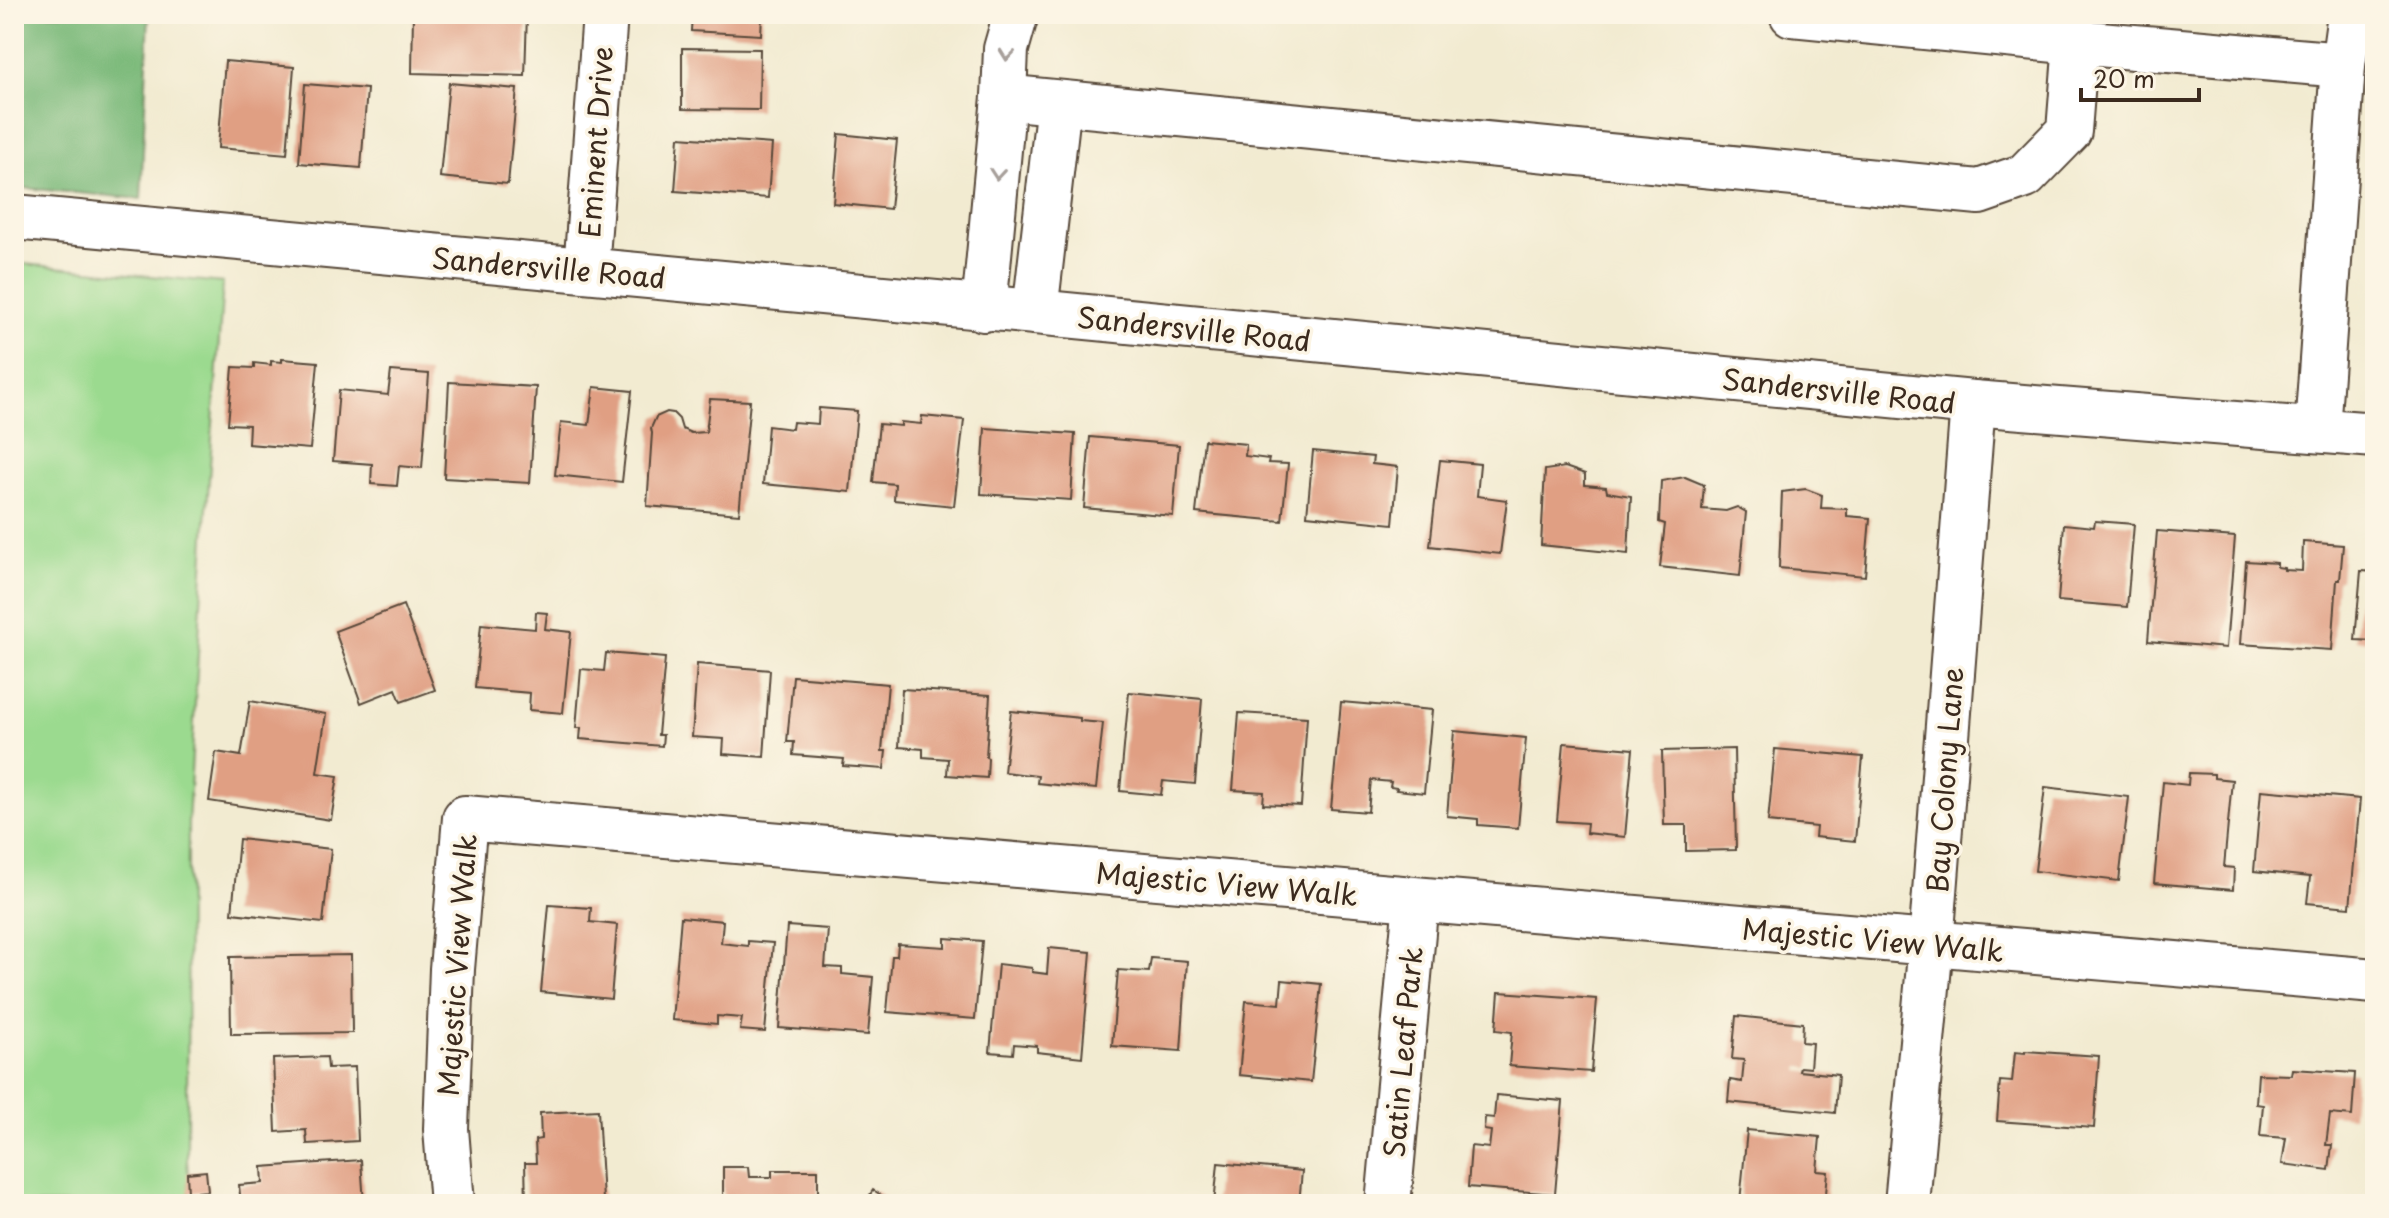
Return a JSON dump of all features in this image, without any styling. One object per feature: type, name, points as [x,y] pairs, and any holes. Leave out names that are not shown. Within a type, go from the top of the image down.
[{"type":"street","name":"Eminent Drive","points":[[586,270],[605,14]]},
{"type":"street","points":[[984,309],[1006,49],[1016,14]]},
{"type":"street","points":[[1792,14],[2343,65]]},
{"type":"street","points":[[2317,430],[2343,65],[2350,14]]},
{"type":"street","points":[[1004,97],[1979,192],[2025,176],[2069,131],[2076,42]]},
{"type":"street","points":[[1035,312],[1059,103]]},
{"type":"street","name":"Sandersville Road","points":[[14,217],[1973,403],[2375,435]]},
{"type":"street","name":"Bay Colony Lane","points":[[1907,1204],[1931,944],[1973,403]]},
{"type":"street","name":"Majestic View Walk","points":[[452,1204],[446,1129],[452,969],[465,818],[2375,981]]},
{"type":"street","name":"Satin Leaf Park","points":[[1388,1204],[1416,900]]},
{"type":"green space","points":[[14,14],[149,14],[141,199],[14,187]]},
{"type":"green space","points":[[14,263],[223,283],[188,823],[187,1159],[190,1204],[14,1204]]},
{"type":"building","points":[[413,14],[527,14],[525,76],[412,73]]},
{"type":"building","points":[[692,14],[762,14],[761,35],[691,31]]},
{"type":"building","points":[[682,48],[760,49],[759,110],[682,109]]},
{"type":"building","points":[[225,61],[294,67],[287,154],[218,148]]},
{"type":"building","points":[[449,83],[517,89],[508,184],[440,177]]},
{"type":"building","points":[[305,84],[367,89],[361,168],[299,163]]},
{"type":"building","points":[[839,134],[897,140],[890,209],[833,203]]},
{"type":"building","points":[[679,137],[772,144],[768,198],[675,191]]},
{"type":"building","points":[[282,359],[318,362],[310,449],[248,444],[249,425],[228,424],[233,367],[254,368],[254,363],[271,365],[271,361],[282,362]]},
{"type":"building","points":[[391,371],[429,374],[422,468],[399,466],[397,486],[371,484],[372,464],[333,461],[339,390],[388,395]]},
{"type":"building","points":[[449,382],[536,387],[530,483],[444,478]]},
{"type":"building","points":[[594,387],[632,391],[622,482],[555,475],[561,422],[589,425]]},
{"type":"building","points":[[710,399],[750,401],[739,514],[647,506],[651,428],[656,417],[673,413],[682,429],[691,433],[706,432]]},
{"type":"building","points":[[819,408],[857,411],[850,492],[763,484],[768,426],[792,429],[793,422],[818,424]]},
{"type":"building","points":[[922,416],[964,420],[954,506],[894,500],[895,484],[873,482],[879,424],[921,424]]},
{"type":"building","points":[[985,428],[1075,434],[1071,500],[981,494]]},
{"type":"building","points":[[1090,437],[1179,445],[1173,516],[1084,508]]},
{"type":"building","points":[[1204,440],[1246,444],[1245,456],[1269,459],[1268,463],[1288,464],[1282,521],[1196,513]]},
{"type":"building","points":[[1313,451],[1373,457],[1372,464],[1398,467],[1393,524],[1307,515]]},
{"type":"building","points":[[1440,460],[1480,464],[1477,496],[1507,500],[1500,554],[1430,546]]},
{"type":"building","points":[[1565,467],[1585,474],[1585,485],[1606,487],[1607,492],[1631,496],[1628,554],[1541,545],[1545,470]]},
{"type":"building","points":[[1685,477],[1704,485],[1702,509],[1726,511],[1737,507],[1746,512],[1740,576],[1660,567],[1665,524],[1659,522],[1661,481]]},
{"type":"building","points":[[1806,489],[1822,495],[1821,508],[1847,509],[1847,516],[1870,518],[1865,576],[1779,568],[1782,492]]},
{"type":"building","points":[[2095,521],[2134,524],[2127,607],[2058,601],[2064,524],[2094,527]]},
{"type":"building","points":[[2157,531],[2235,537],[2226,648],[2148,641]]},
{"type":"building","points":[[2303,542],[2343,545],[2332,650],[2240,644],[2246,561],[2277,563],[2277,567],[2284,570],[2302,571]]},
{"type":"building","points":[[2361,571],[2375,572],[2375,641],[2355,640]]},
{"type":"building","points":[[403,605],[435,690],[401,702],[396,689],[361,703],[335,631]]},
{"type":"building","points":[[536,612],[547,613],[545,629],[571,632],[563,713],[529,710],[530,693],[475,688],[481,624],[535,629]]},
{"type":"building","points":[[606,653],[665,658],[658,735],[663,735],[662,746],[580,739],[581,728],[576,728],[581,669],[604,671]]},
{"type":"building","points":[[697,664],[770,670],[764,757],[723,754],[724,739],[692,737]]},
{"type":"building","points":[[793,676],[888,684],[882,751],[886,751],[884,769],[843,766],[844,759],[793,755],[794,742],[787,742]]},
{"type":"building","points":[[902,689],[990,695],[987,778],[947,775],[948,759],[923,757],[923,749],[899,747]]},
{"type":"building","points":[[1129,692],[1202,699],[1195,784],[1163,781],[1161,795],[1120,791]]},
{"type":"building","points":[[250,701],[326,714],[317,773],[338,776],[331,820],[209,801],[216,752],[241,756]]},
{"type":"building","points":[[1341,702],[1432,710],[1424,793],[1396,790],[1390,787],[1391,782],[1371,780],[1368,812],[1331,809]]},
{"type":"building","points":[[1011,711],[1103,723],[1096,789],[1037,783],[1038,776],[1004,772]]},
{"type":"building","points":[[1239,713],[1307,717],[1301,806],[1263,804],[1264,792],[1233,790]]},
{"type":"building","points":[[1454,731],[1526,738],[1518,828],[1478,825],[1478,819],[1447,816]]},
{"type":"building","points":[[1564,743],[1633,749],[1625,837],[1586,833],[1587,823],[1557,821]]},
{"type":"building","points":[[1734,749],[1736,850],[1686,851],[1686,825],[1664,825],[1662,751]]},
{"type":"building","points":[[1775,749],[1863,757],[1855,841],[1815,837],[1816,827],[1768,822]]},
{"type":"building","points":[[2189,773],[2214,774],[2214,778],[2232,780],[2224,867],[2234,868],[2233,890],[2154,883],[2163,782],[2188,785]]},
{"type":"building","points":[[2045,787],[2129,797],[2119,881],[2035,871]]},
{"type":"building","points":[[2261,790],[2360,799],[2350,907],[2307,903],[2310,877],[2254,871]]},
{"type":"building","points":[[239,839],[331,849],[323,923],[232,913]]},
{"type":"building","points":[[549,905],[591,908],[590,922],[617,925],[611,999],[541,992]]},
{"type":"building","points":[[681,917],[723,921],[721,943],[748,946],[748,941],[773,943],[765,1032],[740,1030],[742,1018],[717,1016],[717,1024],[672,1020]]},
{"type":"building","points":[[787,926],[828,929],[825,967],[842,968],[842,974],[873,977],[868,1035],[779,1028]]},
{"type":"building","points":[[945,938],[982,941],[975,1019],[887,1012],[892,956],[897,956],[898,944],[945,947]]},
{"type":"building","points":[[1049,948],[1091,952],[1082,1057],[1037,1052],[1037,1046],[1014,1044],[1013,1054],[990,1052],[998,964],[1032,968],[1032,972],[1047,974]]},
{"type":"building","points":[[351,955],[352,1033],[231,1034],[230,957]]},
{"type":"building","points":[[1151,958],[1187,961],[1181,1051],[1112,1046],[1118,970],[1149,972]]},
{"type":"building","points":[[1282,980],[1321,984],[1311,1082],[1239,1075],[1246,1001],[1280,1004]]},
{"type":"building","points":[[1499,992],[1597,999],[1591,1072],[1509,1066],[1512,1032],[1496,1030]]},
{"type":"building","points":[[1736,1016],[1803,1023],[1802,1042],[1812,1043],[1810,1068],[1800,1067],[1799,1071],[1838,1075],[1835,1113],[1728,1102],[1730,1080],[1742,1082],[1744,1060],[1732,1059]]},
{"type":"building","points":[[2015,1052],[2099,1056],[2094,1128],[1997,1121],[2000,1081],[2012,1082]]},
{"type":"building","points":[[327,1057],[328,1068],[355,1067],[358,1141],[307,1144],[306,1130],[276,1132],[273,1059]]},
{"type":"building","points":[[2292,1069],[2355,1073],[2352,1116],[2330,1114],[2326,1145],[2332,1145],[2329,1170],[2282,1164],[2286,1138],[2260,1136],[2263,1105],[2256,1104],[2258,1074],[2291,1075]]},
{"type":"building","points":[[1496,1095],[1563,1101],[1555,1194],[1468,1187],[1471,1146],[1489,1148],[1491,1131],[1484,1130],[1485,1117],[1494,1118]]},
{"type":"building","points":[[598,1110],[603,1200],[526,1203],[525,1163],[536,1163],[535,1140],[541,1139],[540,1113]]},
{"type":"building","points":[[1747,1130],[1820,1137],[1817,1171],[1828,1172],[1825,1204],[1740,1202]]},
{"type":"building","points":[[361,1160],[364,1204],[241,1204],[239,1185],[263,1183],[262,1167]]},
{"type":"building","points":[[1218,1163],[1302,1171],[1299,1204],[1214,1204]]},
{"type":"building","points":[[723,1167],[748,1167],[749,1177],[772,1177],[772,1170],[818,1170],[818,1204],[723,1204]]},
{"type":"building","points":[[206,1171],[208,1191],[188,1193],[187,1173]]},
{"type":"building","points":[[873,1190],[896,1204],[864,1204]]},
{"type":"building","points":[[1620,1194],[1636,1195],[1635,1204],[1619,1204]]}]
